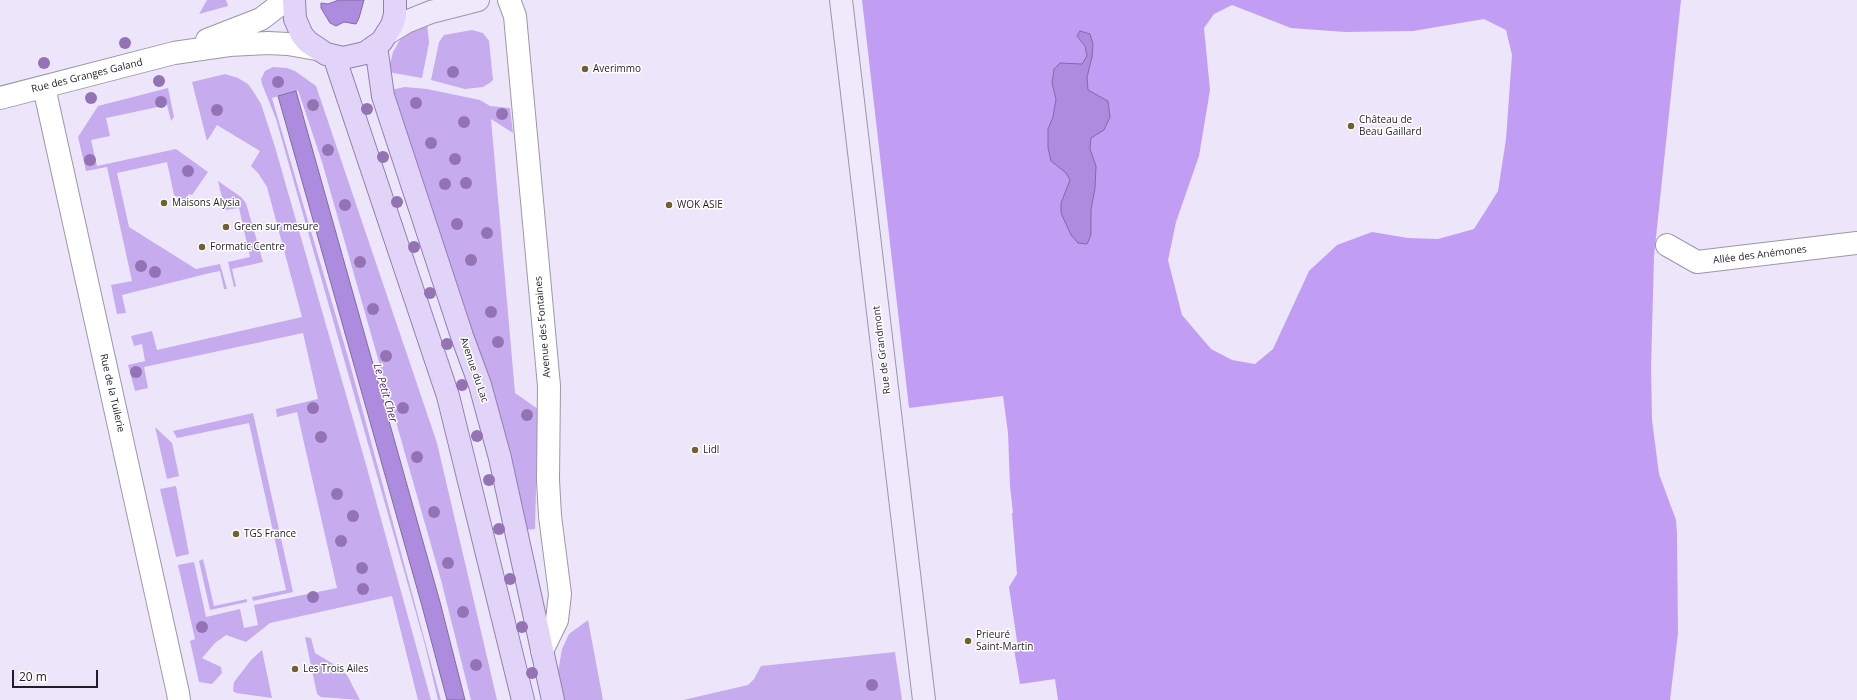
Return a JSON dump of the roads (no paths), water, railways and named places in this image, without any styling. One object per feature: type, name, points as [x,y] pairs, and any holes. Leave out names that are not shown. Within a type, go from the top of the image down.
[{"type":"main road","points":[[294,0],[295,19],[302,34],[325,53],[448,396],[523,700]]},
{"type":"main road","points":[[325,53],[354,56],[365,53],[382,40],[395,15],[395,0]]},
{"type":"main road","name":"Avenue du Lac","points":[[382,40],[383,96],[462,336],[480,385],[500,458],[554,700]]},
{"type":"street","name":"Rue des Granges Galand","points":[[174,53],[261,19],[286,0]]},
{"type":"street","points":[[382,40],[406,22],[431,12],[478,0]]},
{"type":"street","name":"Avenue des Fontaines","points":[[509,0],[515,16],[549,386],[550,516],[560,594],[557,620],[542,651]]},
{"type":"street","name":"Rue de Grandmont","points":[[841,0],[924,700]]},
{"type":"street","name":"Rue des Granges Galand","points":[[0,98],[174,53],[229,45],[268,43],[288,44],[325,53]]},
{"type":"street","name":"Rue de la Tuilerie","points":[[44,87],[179,700]]},
{"type":"street","name":"Allée des Anémones","points":[[1667,245],[1698,262],[1857,243]]},
{"type":"place","name":"Averimmo","points":[[585,69]]},
{"type":"place","name":"Château de Beau Gaillard","points":[[1351,126]]},
{"type":"place","name":"Maisons Alysia","points":[[164,203]]},
{"type":"place","name":"WOK ASIE","points":[[669,205]]},
{"type":"place","name":"Green sur mesure","points":[[226,227]]},
{"type":"place","name":"Formatic Centre","points":[[202,247]]},
{"type":"place","name":"Lidl","points":[[695,450]]},
{"type":"place","name":"TGS France","points":[[236,534]]},
{"type":"place","name":"Prieuré Saint-Martin","points":[[968,641]]},
{"type":"place","name":"Les Trois Ailes","points":[[295,669]]},
{"type":"water label","name":"Le Petit Cher","points":[[385,393]]}]
